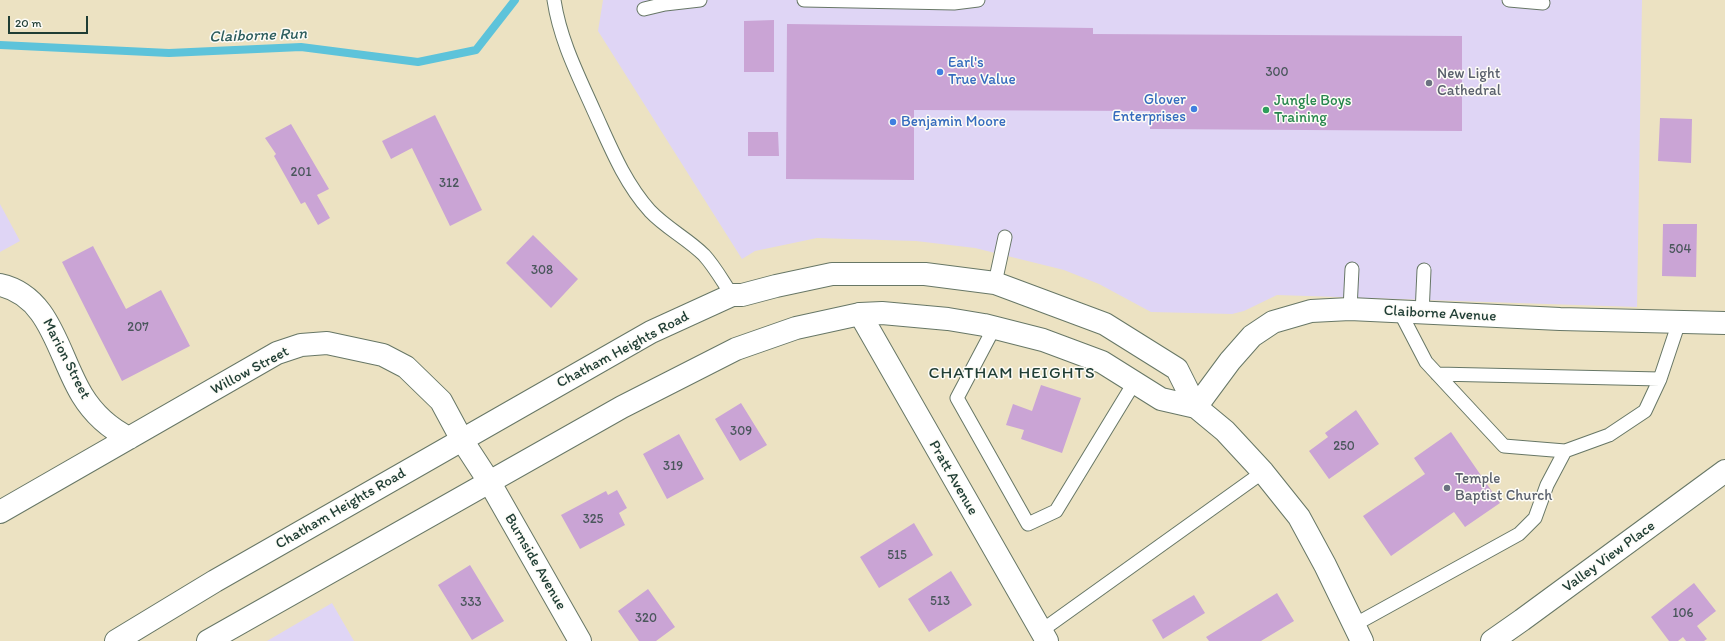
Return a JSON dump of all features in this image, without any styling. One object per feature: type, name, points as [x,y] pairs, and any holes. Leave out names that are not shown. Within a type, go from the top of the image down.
[{"type":"main road","name":"Chatham Heights Road","points":[[116,641],[215,581],[651,332],[732,295],[742,295],[832,274],[925,274],[995,283],[1106,324],[1177,369],[1196,407],[1225,431],[1263,472],[1299,517],[1325,565],[1358,633]]},
{"type":"main road","name":"Marion Street","points":[[0,285],[12,288],[29,298],[42,312],[82,395],[97,415],[120,434],[129,438]]},
{"type":"main road","name":"Claiborne Avenue","points":[[1196,407],[1242,345],[1264,326],[1284,318],[1311,311],[1350,309],[1422,314],[1725,323]]},
{"type":"main road","name":"Chatham Heights Road","points":[[208,641],[490,483],[622,407],[736,349],[796,328],[860,314],[882,313],[948,320],[994,328],[1043,340],[1102,362],[1161,399],[1196,407]]},
{"type":"main road","name":"Pratt Avenue","points":[[860,314],[1044,636]]},
{"type":"main road","name":"Willow Street","points":[[0,512],[277,353],[301,345],[327,343],[383,355],[406,367],[441,401],[462,440],[490,483]]},
{"type":"main road","name":"Valley View Place","points":[[1492,641],[1725,471]]},
{"type":"main road","name":"Burnside Avenue","points":[[490,483],[580,641]]},
{"type":"lane","points":[[554,0],[556,15],[568,54],[617,161],[633,189],[655,215],[704,256],[732,295]]},
{"type":"lane","points":[[644,9],[665,4],[700,0]]},
{"type":"lane","points":[[804,0],[954,3],[978,0]]},
{"type":"lane","points":[[1509,0],[1543,3]]},
{"type":"lane","points":[[995,283],[1005,237]]},
{"type":"lane","points":[[1350,309],[1352,269]]},
{"type":"lane","points":[[1422,314],[1424,270]]},
{"type":"lane","points":[[1400,312],[1426,362],[1504,446],[1565,451],[1609,435],[1645,411],[1660,379],[1679,322]]},
{"type":"lane","points":[[994,328],[957,398],[1028,524],[1056,511],[1134,383]]},
{"type":"lane","points":[[1437,374],[1660,379]]},
{"type":"lane","points":[[1358,633],[1519,534],[1535,518],[1547,485],[1565,451]]},
{"type":"lane","points":[[1044,636],[1263,472]]},
{"type":"shaded area","points":[[603,0],[1642,0],[1637,307],[1277,295],[1244,311],[1232,314],[1151,312],[1099,284],[1064,270],[975,248],[916,241],[817,238],[755,251],[742,259],[598,31]]},
{"type":"shaded area","points":[[0,204],[20,241],[0,252]]},
{"type":"shaded area","points":[[332,603],[354,641],[267,641]]},
{"type":"building","points":[[774,20],[774,72],[744,72],[744,21]]},
{"type":"building","points":[[787,24],[1093,28],[1093,34],[1462,36],[1462,131],[1150,129],[1150,111],[914,110],[914,180],[786,179]]},
{"type":"building","points":[[435,115],[482,210],[450,226],[412,148],[391,159],[382,141]]},
{"type":"building","points":[[1660,118],[1692,119],[1691,163],[1658,161]]},
{"type":"building","points":[[291,124],[329,189],[317,195],[330,218],[318,225],[305,202],[301,204],[274,156],[276,154],[265,138]]},
{"type":"building","points":[[748,132],[778,132],[779,156],[748,156]]},
{"type":"building","points":[[1663,224],[1697,224],[1696,277],[1662,276]]},
{"type":"building","points":[[533,235],[578,279],[551,308],[506,263]]},
{"type":"building","points":[[93,246],[126,309],[161,290],[190,346],[122,381],[62,262]]},
{"type":"building","points":[[1041,385],[1081,398],[1062,453],[1021,439],[1024,430],[1006,425],[1013,404],[1032,411]]},
{"type":"building","points":[[741,403],[767,445],[740,461],[715,419]]},
{"type":"building","points":[[1356,410],[1379,444],[1329,479],[1309,451],[1328,437],[1325,433]]},
{"type":"building","name":"Temple Baptist Church","points":[[1451,432],[1500,503],[1465,527],[1454,512],[1391,556],[1363,516],[1425,474],[1414,458]]},
{"type":"building","points":[[679,434],[704,479],[667,499],[643,454]]},
{"type":"building","points":[[617,490],[627,508],[619,513],[625,525],[580,549],[561,515],[606,491],[608,495]]},
{"type":"building","points":[[914,523],[933,555],[879,588],[860,557]]},
{"type":"building","points":[[470,565],[504,621],[472,640],[438,585]]},
{"type":"building","points":[[951,571],[972,605],[929,632],[908,599]]},
{"type":"building","points":[[1694,583],[1716,611],[1697,626],[1707,639],[1704,641],[1686,641],[1683,637],[1678,641],[1669,641],[1651,617]]},
{"type":"building","points":[[648,589],[675,627],[656,641],[639,641],[618,611]]},
{"type":"building","points":[[1277,593],[1294,621],[1261,641],[1209,641],[1206,637]]},
{"type":"building","points":[[1194,595],[1205,613],[1163,639],[1152,620]]},
{"type":"waterway","name":"Claiborne Run","points":[[0,45],[169,53],[301,47],[418,62],[476,50],[515,0]]},
{"type":"place","name":"Earl's True Value","points":[[940,72]]},
{"type":"place","name":"New Light Cathedral","points":[[1429,83]]},
{"type":"place","name":"Glover Enterprises","points":[[1194,109]]},
{"type":"place","name":"Jungle Boys Training","points":[[1266,110]]},
{"type":"place","name":"Benjamin Moore","points":[[893,122]]},
{"type":"place","name":"Temple Baptist Church","points":[[1447,488]]},
{"type":"district","name":"CHATHAM HEIGHTS","points":[[1012,374]]}]
